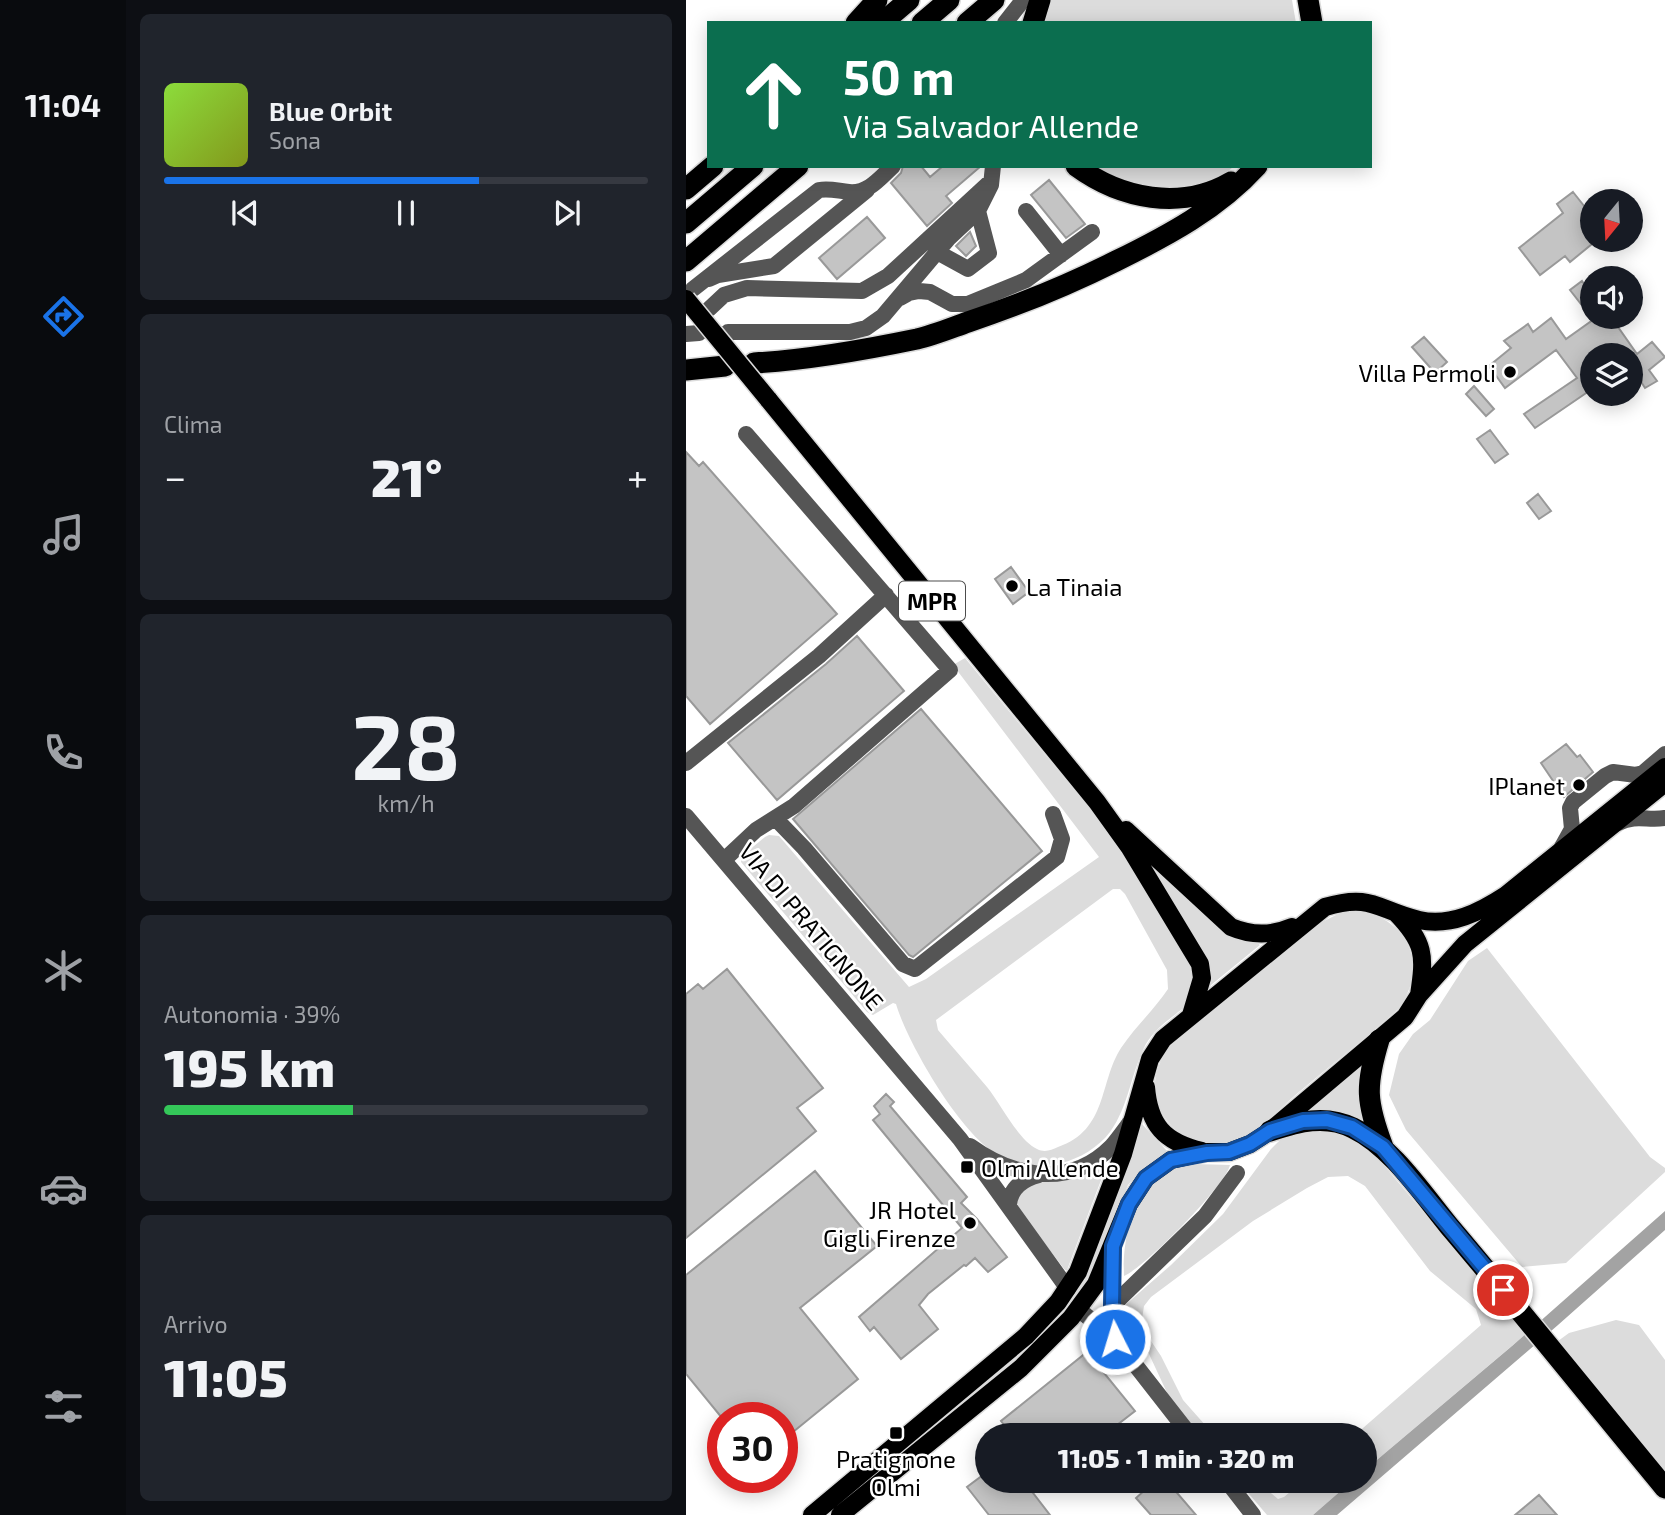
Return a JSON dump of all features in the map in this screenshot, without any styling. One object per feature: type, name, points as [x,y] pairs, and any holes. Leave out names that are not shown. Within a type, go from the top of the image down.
[{"type":"highway","points":[[858,21],[877,0]]},
{"type":"highway","points":[[884,21],[909,0]]},
{"type":"highway","points":[[924,21],[949,0]]},
{"type":"highway","points":[[969,21],[994,0]]},
{"type":"highway","points":[[1034,21],[1040,0]]},
{"type":"highway","points":[[1308,0],[1312,21]]},
{"type":"highway","points":[[686,171],[707,154]]},
{"type":"highway","points":[[686,189],[711,168]]},
{"type":"highway","points":[[686,223],[751,168]]},
{"type":"highway","points":[[686,261],[796,168]]},
{"type":"highway","points":[[1079,168],[1111,187],[1130,194],[1171,199],[1193,197],[1210,191],[1253,168]]},
{"type":"highway","points":[[754,363],[821,355],[919,338],[1073,283],[1153,243],[1198,216],[1240,185],[1255,168]]},
{"type":"highway","points":[[686,370],[725,366]]},
{"type":"highway","points":[[1379,1040],[1369,1079],[1370,1112],[1383,1147]]},
{"type":"highway","points":[[1270,1131],[1303,1121],[1327,1120],[1352,1127],[1383,1147],[1488,1271],[1665,1489]]},
{"type":"main road","name":"MPR","points":[[693,290],[768,399],[1097,802],[1130,848],[1199,964],[1202,978],[1191,1015]]},
{"type":"main road","points":[[812,1515],[1026,1336],[1068,1289],[1085,1253],[1135,1115],[1150,1059],[1163,1039],[1302,923],[1325,907],[1348,900],[1371,902],[1438,922],[1459,919],[1478,912],[1497,901],[1665,767]]},
{"type":"main road","points":[[840,1515],[1021,1368],[1078,1309],[1096,1284],[1129,1204],[1146,1178],[1171,1160],[1229,1152],[1250,1144],[1270,1131],[1405,1017],[1419,995],[1465,944],[1665,783]]},
{"type":"main road","name":"MPR","points":[[1097,802],[1231,927],[1246,933],[1264,934],[1280,932],[1302,923]]},
{"type":"main road","points":[[1394,911],[1412,929],[1420,945],[1424,965],[1419,995]]},
{"type":"main road","points":[[1146,1080],[1147,1104],[1153,1121],[1167,1136],[1184,1147],[1207,1153]]},
{"type":"street","points":[[693,290],[718,275],[774,267],[891,168]]},
{"type":"street","points":[[728,332],[850,332],[876,322],[936,253],[978,211],[987,195],[992,173]]},
{"type":"street","points":[[709,309],[724,295],[747,288],[862,291],[872,287],[887,276],[992,173]]},
{"type":"street","points":[[693,290],[819,190],[848,192],[867,189]]},
{"type":"street","points":[[936,253],[968,269],[989,253],[978,211]]},
{"type":"street","points":[[1026,211],[1061,255]]},
{"type":"street","points":[[895,301],[919,291],[930,292],[951,304],[968,304],[1026,280],[1092,232]]},
{"type":"street","points":[[936,253],[929,271],[939,298]]},
{"type":"street","points":[[724,860],[755,830],[794,806],[950,670],[746,434]]},
{"type":"street","points":[[686,763],[819,656],[886,595]]},
{"type":"street","points":[[1555,856],[1569,839],[1572,829],[1570,808],[1573,802],[1605,776],[1613,772],[1636,775],[1643,773],[1665,754]]},
{"type":"street","points":[[775,818],[904,964],[915,969],[1057,857],[1062,839],[1053,814]]},
{"type":"street","name":"VIA DI PRATIGNONE","points":[[686,816],[960,1139]]},
{"type":"street","points":[[1615,824],[1629,818],[1665,818]]},
{"type":"street","points":[[1009,1204],[1010,1197],[1019,1183],[1041,1174],[1067,1171],[1094,1159],[1110,1148],[1135,1115]]},
{"type":"street","points":[[960,1139],[1005,1167],[1041,1174]]},
{"type":"street","points":[[960,1139],[1068,1289]]},
{"type":"street","points":[[1112,1306],[1205,1216],[1237,1173]]},
{"type":"street","points":[[1113,1246],[1112,1306],[1115,1339]]},
{"type":"street","points":[[1078,1309],[1115,1339],[1181,1423]]},
{"type":"street","points":[[1236,1493],[1253,1515]]},
{"type":"shaded area","points":[[1050,0],[1292,0],[1296,21],[1043,21]]},
{"type":"shaded area","points":[[1095,168],[1232,168],[1212,181],[1186,189],[1158,190],[1131,185]]},
{"type":"shaded area","points":[[965,658],[1118,843],[1195,973],[1188,1004],[1152,1035],[1146,1044],[1122,1111],[1110,1132],[1088,1152],[1061,1163],[1018,1163],[1002,1157],[981,1142],[936,1085],[911,1041],[896,1004],[893,1003],[873,1015],[867,1012],[741,862],[742,856],[765,837],[779,836],[909,987],[926,979],[1099,857],[953,665]],"holes":[[[1113,889],[1120,889],[1167,970],[1168,989],[1121,1048],[1100,1104],[1086,1129],[1058,1147],[1048,1151],[1040,1150],[1023,1138],[987,1087],[938,1030],[936,1020]]]},
{"type":"shaded area","points":[[1134,842],[1260,945],[1205,990]]},
{"type":"shaded area","points":[[1359,911],[1377,916],[1391,924],[1402,935],[1409,948],[1413,963],[1412,978],[1398,1009],[1267,1121],[1240,1139],[1220,1144],[1200,1143],[1174,1129],[1158,1105],[1155,1088],[1157,1072],[1168,1048],[1318,924],[1340,913]]},
{"type":"shaded area","points":[[1487,948],[1650,1157],[1665,1168],[1665,1172],[1566,1263],[1522,1267],[1406,1130],[1389,1095],[1399,1054],[1413,1034],[1430,1020],[1468,961]]},
{"type":"shaded area","points":[[1362,1066],[1369,1129],[1305,1113]]},
{"type":"shaded area","points":[[1142,1124],[1168,1152],[1144,1167],[1128,1185],[1089,1279],[1050,1327],[1048,1325],[1074,1295],[1084,1277]]},
{"type":"shaded area","points":[[1319,1128],[1348,1134],[1371,1150],[1526,1334],[1377,1460],[1377,1423],[1369,1423],[1481,1325],[1476,1309],[1430,1271],[1365,1186],[1348,1176],[1328,1177],[1253,1221],[1151,1297],[1144,1306],[1141,1326],[1161,1356],[1183,1400],[1203,1423],[1190,1423],[1169,1397],[1149,1354],[1123,1317],[1124,1306],[1223,1214],[1271,1149],[1285,1135]]},
{"type":"shaded area","points":[[1194,1164],[1230,1165],[1214,1190],[1183,1225],[1148,1259],[1124,1276],[1126,1239],[1138,1204],[1147,1190],[1160,1178],[1175,1169]]},
{"type":"shaded area","points":[[1106,1167],[1065,1270],[1016,1206],[1019,1193],[1032,1183],[1066,1180]]},
{"type":"shaded area","points":[[1665,1211],[1665,1230],[1377,1481],[1377,1460],[1512,1346]]},
{"type":"shaded area","points":[[1616,1320],[1639,1325],[1665,1360],[1665,1474],[1558,1341],[1569,1333]]},
{"type":"shaded area","points":[[1248,1493],[1271,1493],[1278,1499],[1289,1493],[1338,1493],[1313,1515],[1267,1515]]},
{"type":"shaded area","points":[[1338,1493],[1363,1493],[1337,1515],[1313,1515]]},
{"type":"building","points":[[902,168],[923,168],[930,177],[941,168],[979,168],[946,196],[952,203],[927,226],[891,183]]},
{"type":"building","points":[[1049,180],[1085,224],[1066,238],[1031,195]]},
{"type":"building","points":[[1573,192],[1580,201],[1580,252],[1582,252],[1570,262],[1565,256],[1540,275],[1519,248],[1563,213],[1557,204]]},
{"type":"building","points":[[867,217],[885,238],[837,279],[819,258]]},
{"type":"building","points":[[970,232],[976,246],[966,256],[956,246]]},
{"type":"building","points":[[1580,282],[1580,303],[1570,290]]},
{"type":"building","name":"Villa Permoli","points":[[1551,318],[1566,339],[1580,329],[1619,329],[1629,343],[1580,343],[1580,397],[1535,428],[1524,414],[1577,378],[1556,350],[1505,388],[1489,366],[1511,348],[1504,341],[1528,324],[1533,332]]},
{"type":"building","points":[[1424,337],[1447,362],[1435,373],[1412,347]]},
{"type":"building","name":"Villa Permoli","points":[[1652,342],[1665,357],[1649,370],[1657,381],[1645,388],[1643,349]]},
{"type":"building","points":[[1474,386],[1494,409],[1486,416],[1466,394]]},
{"type":"building","points":[[1490,430],[1508,454],[1495,463],[1477,439]]},
{"type":"building","points":[[686,452],[699,466],[703,462],[837,614],[710,724],[686,696]]},
{"type":"building","points":[[1538,494],[1551,511],[1539,519],[1527,503]]},
{"type":"building","name":"La Tinaia","points":[[1011,567],[1029,592],[1013,604],[995,579]]},
{"type":"building","points":[[857,636],[904,691],[777,800],[728,743]]},
{"type":"building","points":[[921,709],[1042,851],[913,957],[793,819]]},
{"type":"building","points":[[1566,744],[1577,757],[1580,755],[1593,772],[1564,797],[1541,763]]},
{"type":"building","points":[[727,969],[823,1088],[797,1108],[816,1131],[686,1238],[686,994],[698,984],[703,989]]},
{"type":"building","name":"JR Hotel Gigli Firenze","points":[[886,1094],[894,1102],[890,1106],[967,1197],[961,1203],[1007,1257],[988,1272],[975,1258],[928,1294],[919,1305],[938,1329],[901,1359],[874,1327],[870,1331],[859,1317],[962,1228],[873,1120],[880,1114],[874,1106]]},
{"type":"building","points":[[815,1171],[877,1246],[800,1308],[858,1379],[798,1428],[798,1402],[709,1402],[686,1374],[686,1275]]},
{"type":"building","points":[[1087,1352],[1135,1411],[1120,1423],[1001,1421]]},
{"type":"building","points":[[975,1481],[975,1493],[1033,1493],[1050,1515],[989,1515],[967,1487]]},
{"type":"building","points":[[1142,1493],[1177,1493],[1196,1515],[1151,1515],[1136,1498]]},
{"type":"building","points":[[1539,1495],[1557,1515],[1515,1515]]},
{"type":"place","name":"Villa Permoli","points":[[1510,372]]},
{"type":"place","name":"La Tinaia","points":[[1012,586]]},
{"type":"place","name":"IPlanet","points":[[1579,785]]},
{"type":"place","name":"Olmi Allende","points":[[967,1167]]},
{"type":"place","name":"JR Hotel Gigli Firenze","points":[[970,1223]]},
{"type":"place","name":"Pratignone Olmi","points":[[896,1433]]},
{"type":"route","points":[[1115,1339],[1111,1276],[1113,1246],[1129,1204],[1146,1178],[1171,1160],[1229,1152],[1250,1144],[1270,1131],[1303,1121],[1327,1120],[1352,1127],[1383,1147],[1503,1290]]}]
